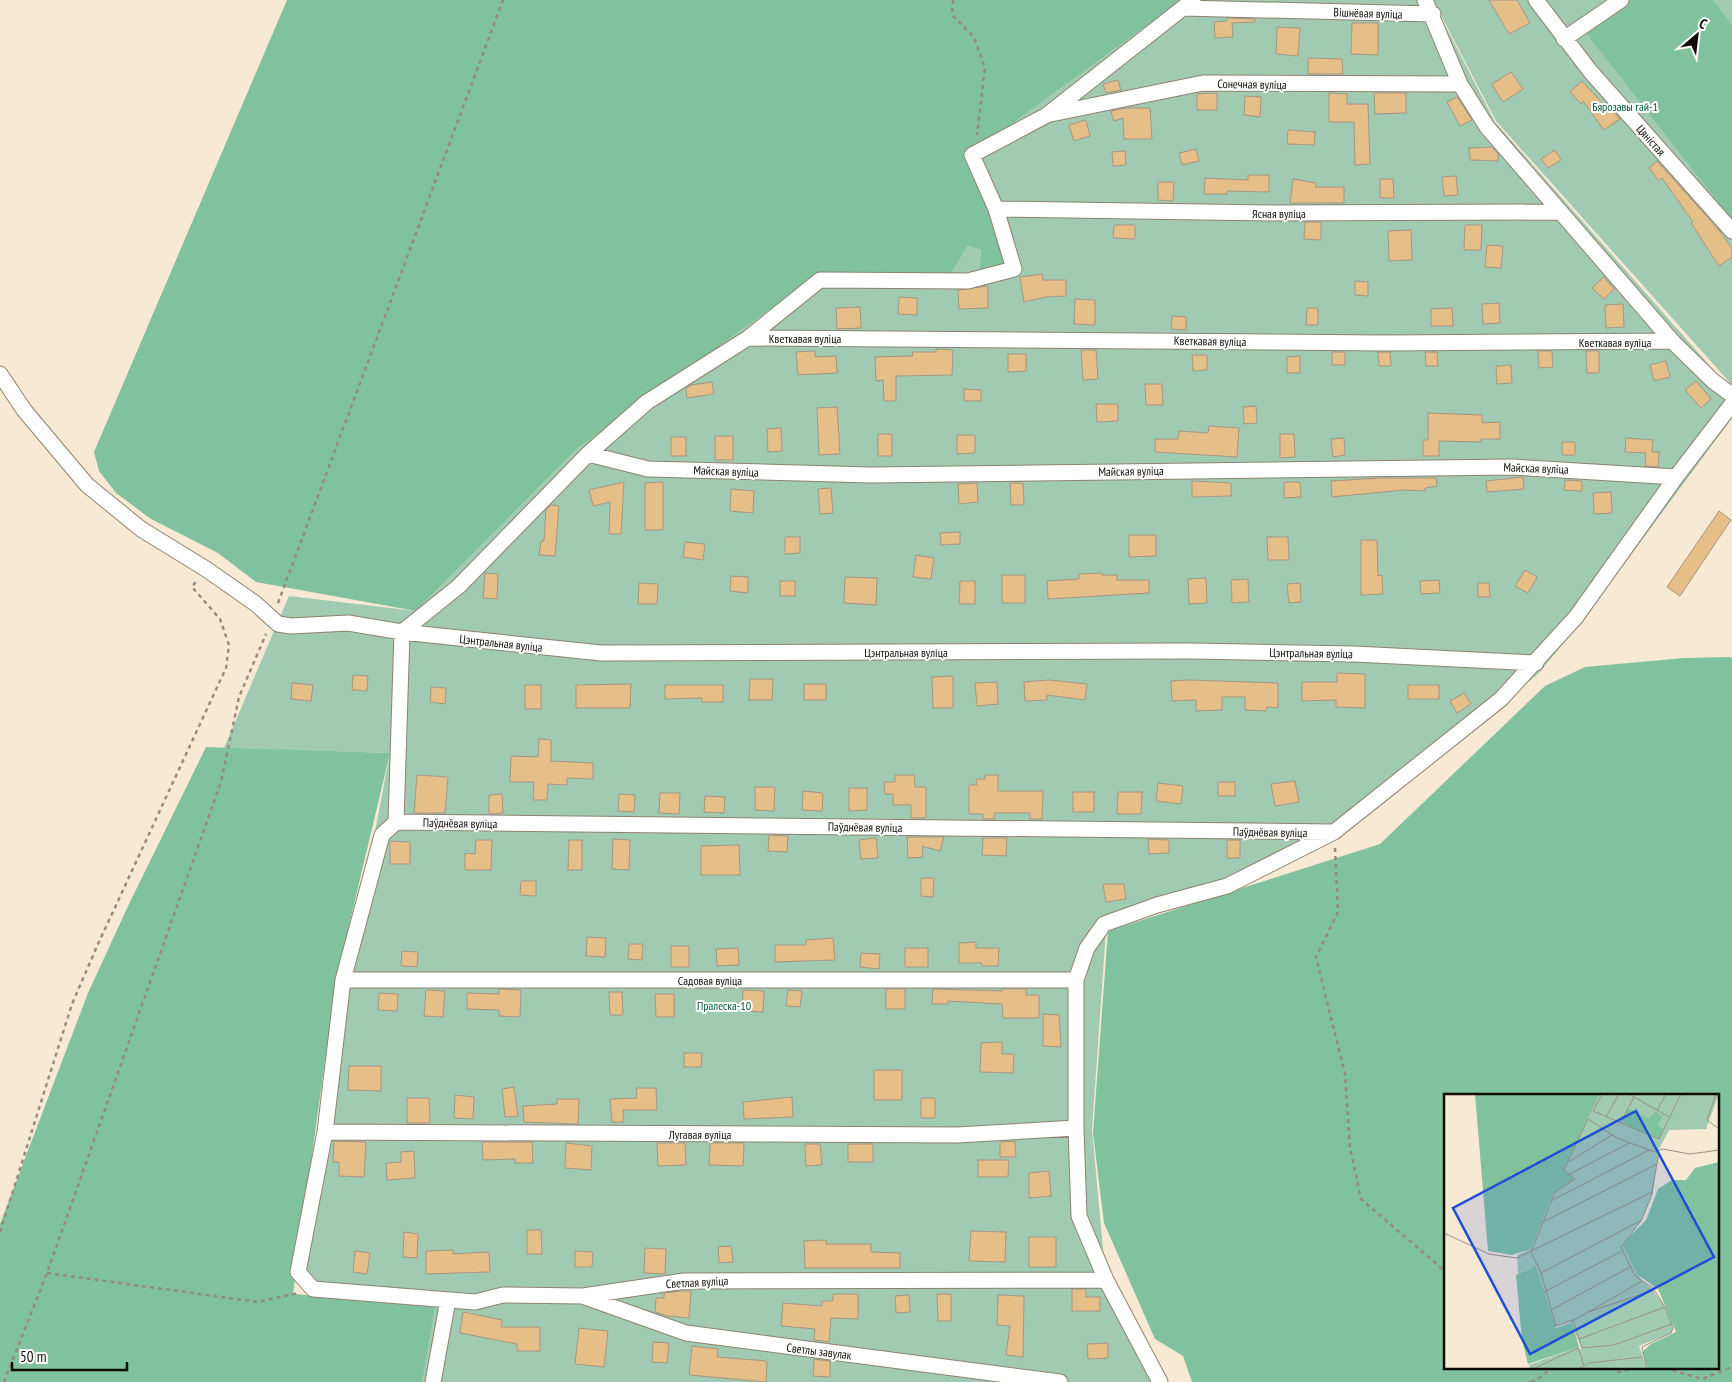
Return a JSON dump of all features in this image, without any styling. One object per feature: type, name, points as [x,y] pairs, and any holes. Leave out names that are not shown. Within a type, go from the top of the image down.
[{"type":"street","points":[[1425,0],[1460,84],[1487,127],[1672,342],[1713,381],[1732,395]]},
{"type":"street","name":"Цяністая","points":[[1536,0],[1564,39],[1732,231]]},
{"type":"street","points":[[1564,39],[1621,0]]},
{"type":"street","points":[[313,1289],[298,1272],[325,1132],[343,980],[382,835],[396,822],[402,632],[459,586],[588,454],[647,402],[748,338],[820,280],[968,281],[1014,269],[996,210],[972,155],[1047,115],[1188,4]]},
{"type":"street","name":"Вішнёвая вуліца","points":[[1188,4],[1432,14]]},
{"type":"street","name":"Сонечная вуліца","points":[[1047,115],[1203,83],[1460,84]]},
{"type":"street","name":"Ясная вуліца","points":[[996,210],[1271,213],[1562,212]]},
{"type":"street","name":"Кветкавая вуліца","points":[[748,338],[1384,343],[1672,342]]},
{"type":"street","points":[[0,374],[24,410],[87,485],[141,529],[206,569],[256,604],[275,622]]},
{"type":"street","points":[[1160,1382],[1106,1280],[1079,1216],[1076,1128],[1076,980],[1087,948],[1104,924],[1157,905],[1227,886],[1334,832],[1501,699],[1536,663],[1576,617],[1676,477],[1732,404]]},
{"type":"street","name":"Майская вуліца","points":[[588,454],[648,469],[871,475],[1512,467],[1676,477]]},
{"type":"street","name":"Цэнтральная вуліца","points":[[275,622],[292,626],[348,623],[402,632],[601,653],[1192,651],[1354,654],[1536,663]]},
{"type":"street","name":"Паўднёвая вуліца","points":[[396,822],[1334,832]]},
{"type":"street","name":"Садовая вуліца","points":[[343,980],[1076,980]]},
{"type":"street","name":"Лугавая вуліца","points":[[325,1132],[957,1135],[1076,1128]]},
{"type":"street","name":"Светлая вуліца","points":[[313,1289],[475,1302],[503,1295],[583,1296],[684,1281],[1106,1280]]},
{"type":"street","name":"Светлы завулак","points":[[583,1296],[686,1333],[1060,1382]]},
{"type":"street","points":[[433,1382],[448,1300]]},
{"type":"path","points":[[4,1382],[47,1272],[221,782],[239,697],[275,622],[503,0]]},
{"type":"path","points":[[953,0],[952,15],[974,37],[986,68],[975,154]]},
{"type":"path","points":[[0,1232],[72,1004],[226,668],[229,645],[220,620],[192,587],[206,569]]},
{"type":"path","points":[[1334,832],[1338,912],[1316,957],[1345,1074],[1350,1148],[1361,1199],[1444,1270]]},
{"type":"path","points":[[47,1272],[258,1302],[313,1289]]},
{"type":"path","points":[[1672,1370],[1702,1379],[1732,1367]]},
{"type":"path","points":[[1531,1382],[1538,1380],[1549,1370]]},
{"type":"path","points":[[1615,1370],[1620,1372],[1628,1370]]},
{"type":"green space","points":[[287,0],[1182,0],[972,153],[1008,262],[979,274],[981,250],[967,246],[950,275],[797,290],[577,449],[416,611],[256,582],[218,553],[151,519],[116,493],[99,471],[94,452]]},
{"type":"green space","name":"Пралеска-10","points":[[1182,0],[1432,0],[1495,122],[1732,391],[1732,418],[1582,621],[1538,674],[1342,835],[1227,889],[1106,930],[1092,1130],[1106,1280],[1155,1382],[416,1382],[290,1276],[390,753],[224,748],[289,596],[416,611],[577,449],[797,290],[967,246],[981,250],[979,273],[1008,262],[972,153]]},
{"type":"green space","name":"Бярозавы гай-1","points":[[1433,0],[1732,0],[1732,385],[1496,121]]},
{"type":"green space","points":[[1621,0],[1713,0],[1732,25],[1732,220],[1583,29]]},
{"type":"green space","points":[[1684,658],[1732,658],[1732,1382],[1192,1382],[1183,1356],[1155,1339],[1104,1223],[1093,1133],[1108,931],[1380,844],[1545,686],[1585,667]]},
{"type":"green space","points":[[206,747],[390,753],[336,980],[293,1294],[435,1305],[422,1382],[0,1382],[0,1224],[88,993],[129,904]]},
{"type":"building","points":[[1489,0],[1517,0],[1530,23],[1509,34]]},
{"type":"building","points":[[1227,18],[1255,19],[1255,22],[1232,23],[1233,37],[1215,38],[1214,22],[1227,21]]},
{"type":"building","points":[[1352,23],[1378,23],[1378,55],[1351,54]]},
{"type":"building","points":[[1277,27],[1300,28],[1298,56],[1276,54]]},
{"type":"building","points":[[1308,58],[1342,59],[1343,74],[1308,74]]},
{"type":"building","points":[[1511,72],[1523,89],[1503,102],[1492,84]]},
{"type":"building","points":[[1118,80],[1121,90],[1106,93],[1103,84]]},
{"type":"building","points":[[1582,81],[1620,119],[1604,130],[1583,101],[1581,104],[1570,92]]},
{"type":"building","points":[[1217,93],[1217,110],[1197,110],[1197,94]]},
{"type":"building","points":[[1329,93],[1347,94],[1347,104],[1368,104],[1370,164],[1355,165],[1354,122],[1329,122]]},
{"type":"building","points":[[1374,93],[1406,93],[1406,113],[1375,114]]},
{"type":"building","points":[[1245,96],[1261,97],[1260,117],[1244,115]]},
{"type":"building","points":[[1457,97],[1472,120],[1460,126],[1447,102]]},
{"type":"building","points":[[1126,108],[1150,108],[1152,139],[1124,139],[1123,118],[1114,121],[1111,111]]},
{"type":"building","points":[[1086,120],[1090,136],[1074,141],[1069,125]]},
{"type":"building","points":[[1288,130],[1315,132],[1314,145],[1287,144]]},
{"type":"building","points":[[1492,147],[1498,154],[1498,161],[1470,160],[1469,148]]},
{"type":"building","points":[[1196,149],[1199,161],[1182,165],[1179,153]]},
{"type":"building","points":[[1555,150],[1561,160],[1548,168],[1541,159]]},
{"type":"building","points":[[1125,151],[1126,165],[1113,166],[1112,152]]},
{"type":"building","points":[[1657,161],[1719,230],[1732,249],[1732,257],[1719,266],[1691,223],[1693,222],[1662,178],[1659,181],[1649,168]]},
{"type":"building","points":[[1248,175],[1269,175],[1269,192],[1227,191],[1227,194],[1204,194],[1205,178],[1248,180]]},
{"type":"building","points":[[1456,176],[1458,195],[1444,196],[1442,177]]},
{"type":"building","points":[[1293,179],[1316,183],[1315,187],[1344,187],[1344,203],[1290,203]]},
{"type":"building","points":[[1380,179],[1393,179],[1394,198],[1380,198]]},
{"type":"building","points":[[1158,182],[1174,182],[1173,201],[1158,200]]},
{"type":"building","points":[[1305,222],[1321,222],[1321,240],[1304,239]]},
{"type":"building","points":[[1114,225],[1135,225],[1135,239],[1113,238]]},
{"type":"building","points":[[1465,225],[1482,225],[1481,250],[1464,250]]},
{"type":"building","points":[[1411,230],[1412,260],[1389,261],[1388,231]]},
{"type":"building","points":[[1487,245],[1503,246],[1501,268],[1485,267]]},
{"type":"building","points":[[1042,274],[1043,280],[1066,280],[1066,296],[1046,297],[1024,302],[1020,277]]},
{"type":"building","points":[[1604,277],[1614,289],[1604,299],[1592,288]]},
{"type":"building","points":[[1355,281],[1368,282],[1368,296],[1355,295]]},
{"type":"building","points":[[988,286],[988,308],[959,309],[958,290]]},
{"type":"building","points":[[899,297],[917,298],[917,315],[898,314]]},
{"type":"building","points":[[1075,299],[1095,300],[1095,325],[1074,324]]},
{"type":"building","points":[[1499,303],[1500,323],[1483,324],[1482,304]]},
{"type":"building","points":[[1623,304],[1624,327],[1606,328],[1605,305]]},
{"type":"building","points":[[860,307],[861,328],[837,329],[836,308]]},
{"type":"building","points":[[1307,308],[1318,308],[1318,325],[1306,325]]},
{"type":"building","points":[[1452,308],[1453,326],[1431,326],[1431,309]]},
{"type":"building","points":[[1172,316],[1186,317],[1186,330],[1171,329]]},
{"type":"building","points":[[936,349],[953,350],[952,375],[896,376],[896,401],[884,401],[883,380],[876,381],[875,357],[913,356],[912,352],[936,352]]},
{"type":"building","points":[[1081,350],[1096,350],[1098,379],[1083,380]]},
{"type":"building","points":[[815,351],[815,357],[836,356],[837,373],[798,375],[796,352]]},
{"type":"building","points":[[1538,351],[1552,351],[1553,367],[1539,368]]},
{"type":"building","points":[[1586,351],[1599,351],[1599,373],[1587,373]]},
{"type":"building","points":[[1332,352],[1345,352],[1345,365],[1332,365]]},
{"type":"building","points":[[1378,352],[1390,352],[1391,366],[1379,366]]},
{"type":"building","points":[[1425,352],[1437,352],[1438,366],[1426,366]]},
{"type":"building","points":[[1008,354],[1026,354],[1026,371],[1008,372]]},
{"type":"building","points":[[1192,355],[1207,355],[1207,370],[1193,371]]},
{"type":"building","points":[[1300,356],[1300,373],[1287,373],[1287,357]]},
{"type":"building","points":[[1666,361],[1670,377],[1654,381],[1650,365]]},
{"type":"building","points":[[1511,365],[1512,383],[1497,384],[1496,366]]},
{"type":"building","points":[[1696,381],[1711,399],[1701,408],[1685,390]]},
{"type":"building","points":[[712,382],[714,394],[687,398],[686,389],[691,385]]},
{"type":"building","points":[[1145,384],[1162,384],[1163,405],[1146,405]]},
{"type":"building","points":[[964,389],[981,390],[981,401],[964,401]]},
{"type":"building","points":[[1096,404],[1118,404],[1118,421],[1097,422]]},
{"type":"building","points":[[1256,406],[1257,423],[1244,424],[1243,407]]},
{"type":"building","points":[[837,407],[840,454],[819,455],[817,408]]},
{"type":"building","points":[[1428,413],[1482,415],[1482,423],[1500,422],[1500,439],[1481,439],[1481,442],[1439,441],[1439,456],[1423,456],[1423,440],[1428,440]]},
{"type":"building","points":[[1209,426],[1239,428],[1237,457],[1155,452],[1155,439],[1178,439],[1179,431],[1208,433]]},
{"type":"building","points":[[781,428],[782,451],[768,452],[767,429]]},
{"type":"building","points":[[878,434],[892,434],[892,456],[878,456]]},
{"type":"building","points":[[1280,434],[1294,434],[1295,457],[1280,458]]},
{"type":"building","points":[[957,435],[975,435],[975,453],[957,454]]},
{"type":"building","points":[[715,436],[733,436],[733,460],[715,460]]},
{"type":"building","points":[[671,437],[686,437],[686,456],[671,456]]},
{"type":"building","points":[[1344,438],[1345,455],[1333,457],[1331,439]]},
{"type":"building","points":[[1626,438],[1653,440],[1652,452],[1659,452],[1658,467],[1645,466],[1646,453],[1625,452]]},
{"type":"building","points":[[1562,442],[1575,442],[1575,455],[1562,455]]},
{"type":"building","points":[[1523,477],[1524,489],[1487,492],[1486,481]]},
{"type":"building","points":[[1379,478],[1436,478],[1437,486],[1425,488],[1425,491],[1404,490],[1332,497],[1331,481]]},
{"type":"building","points":[[1565,480],[1582,481],[1582,491],[1564,490]]},
{"type":"building","points":[[1192,481],[1231,483],[1231,496],[1192,497]]},
{"type":"building","points":[[624,482],[621,534],[609,534],[610,502],[593,506],[589,490]]},
{"type":"building","points":[[663,482],[663,530],[645,530],[645,483]]},
{"type":"building","points":[[1284,482],[1300,482],[1301,497],[1284,498]]},
{"type":"building","points":[[977,483],[978,502],[959,504],[958,484]]},
{"type":"building","points":[[1010,483],[1023,483],[1024,505],[1011,505]]},
{"type":"building","points":[[831,488],[833,513],[820,514],[818,489]]},
{"type":"building","points":[[731,489],[754,491],[753,513],[730,511]]},
{"type":"building","points":[[1611,492],[1612,513],[1594,514],[1593,493]]},
{"type":"building","points":[[551,505],[559,506],[555,556],[539,555],[541,541],[544,541],[546,510]]},
{"type":"building","points":[[1719,511],[1731,520],[1680,596],[1667,587]]},
{"type":"building","points":[[960,532],[960,544],[941,545],[940,533]]},
{"type":"building","points":[[1129,535],[1156,535],[1156,556],[1129,557]]},
{"type":"building","points":[[785,537],[800,537],[800,553],[785,554]]},
{"type":"building","points":[[1267,537],[1288,537],[1289,560],[1268,560]]},
{"type":"building","points":[[1361,540],[1377,540],[1378,576],[1382,575],[1383,594],[1361,595]]},
{"type":"building","points":[[685,542],[705,544],[703,560],[683,557]]},
{"type":"building","points":[[916,555],[934,558],[931,579],[913,577]]},
{"type":"building","points":[[1525,570],[1537,577],[1528,593],[1515,586]]},
{"type":"building","points":[[485,573],[498,574],[497,599],[483,598]]},
{"type":"building","points":[[1102,573],[1102,575],[1117,575],[1117,580],[1149,580],[1149,593],[1048,599],[1047,581],[1079,579],[1079,574]]},
{"type":"building","points":[[1002,575],[1025,575],[1025,603],[1002,603]]},
{"type":"building","points":[[731,576],[748,577],[748,593],[730,591]]},
{"type":"building","points":[[845,577],[877,578],[876,605],[844,603]]},
{"type":"building","points":[[1206,578],[1207,603],[1189,604],[1188,579]]},
{"type":"building","points":[[1248,579],[1249,602],[1232,603],[1231,580]]},
{"type":"building","points":[[1439,580],[1440,593],[1421,594],[1420,581]]},
{"type":"building","points":[[780,581],[795,581],[795,596],[780,596]]},
{"type":"building","points":[[960,581],[975,581],[975,604],[959,604]]},
{"type":"building","points":[[639,583],[658,584],[657,604],[638,604]]},
{"type":"building","points":[[1300,583],[1301,602],[1289,603],[1287,584]]},
{"type":"building","points":[[1478,583],[1489,583],[1490,597],[1478,597]]},
{"type":"building","points":[[1337,673],[1365,674],[1365,708],[1336,707],[1336,700],[1302,701],[1302,682],[1337,682]]},
{"type":"building","points":[[353,675],[368,676],[367,691],[352,690]]},
{"type":"building","points":[[953,676],[953,708],[933,708],[932,677]]},
{"type":"building","points":[[750,679],[773,679],[772,700],[749,700]]},
{"type":"building","points":[[1049,680],[1087,684],[1085,700],[1047,695],[1047,700],[1025,701],[1024,682]]},
{"type":"building","points":[[1171,681],[1278,683],[1278,708],[1267,707],[1266,711],[1245,710],[1245,697],[1222,697],[1222,710],[1196,711],[1196,700],[1172,701]]},
{"type":"building","points":[[997,682],[998,704],[977,706],[975,683]]},
{"type":"building","points":[[292,683],[313,685],[311,701],[291,699]]},
{"type":"building","points":[[631,684],[630,708],[576,708],[576,685]]},
{"type":"building","points":[[804,684],[826,684],[826,700],[804,700]]},
{"type":"building","points":[[525,685],[541,685],[541,709],[525,709]]},
{"type":"building","points":[[665,685],[723,685],[723,702],[702,702],[702,698],[665,699]]},
{"type":"building","points":[[1408,685],[1439,685],[1439,699],[1408,699]]},
{"type":"building","points":[[431,687],[446,688],[445,704],[430,702]]},
{"type":"building","points":[[1464,693],[1471,704],[1457,713],[1450,701]]},
{"type":"building","points":[[539,739],[551,740],[551,761],[593,763],[593,779],[567,778],[567,785],[548,784],[547,800],[533,800],[534,782],[510,782],[511,756],[538,757]]},
{"type":"building","points":[[417,775],[448,777],[445,813],[414,813]]},
{"type":"building","points":[[895,775],[914,775],[915,787],[926,787],[926,818],[911,818],[911,805],[893,805],[893,794],[885,794],[884,782],[895,782]]},
{"type":"building","points":[[985,775],[998,775],[998,791],[1043,791],[1042,819],[1030,819],[1030,813],[994,813],[994,819],[983,819],[983,814],[969,814],[969,785],[977,785],[976,779],[985,779]]},
{"type":"building","points":[[1295,781],[1299,802],[1275,806],[1271,784]]},
{"type":"building","points":[[1218,782],[1235,782],[1235,796],[1218,796]]},
{"type":"building","points":[[1158,783],[1183,786],[1181,804],[1156,801]]},
{"type":"building","points":[[755,787],[775,787],[774,811],[755,810]]},
{"type":"building","points":[[849,788],[867,788],[867,810],[849,811]]},
{"type":"building","points":[[803,791],[823,793],[822,811],[802,810]]},
{"type":"building","points":[[1073,792],[1094,792],[1094,812],[1073,812]]},
{"type":"building","points":[[1118,792],[1142,792],[1141,814],[1117,814]]},
{"type":"building","points":[[660,793],[680,793],[679,814],[659,813]]},
{"type":"building","points":[[502,794],[503,813],[489,814],[489,795]]},
{"type":"building","points":[[619,794],[635,795],[634,812],[618,811]]},
{"type":"building","points":[[705,796],[725,797],[724,813],[704,812]]},
{"type":"building","points":[[769,835],[788,836],[787,852],[768,851]]},
{"type":"building","points":[[907,837],[944,837],[940,851],[922,846],[923,857],[908,858]]},
{"type":"building","points":[[876,838],[878,858],[861,859],[859,840]]},
{"type":"building","points":[[983,838],[1007,838],[1006,856],[982,855]]},
{"type":"building","points":[[613,839],[630,840],[629,870],[612,869]]},
{"type":"building","points":[[1148,839],[1169,840],[1169,853],[1149,854]]},
{"type":"building","points":[[476,840],[492,840],[491,870],[465,870],[465,853],[475,854]]},
{"type":"building","points":[[569,840],[582,840],[582,870],[568,870]]},
{"type":"building","points":[[1227,840],[1240,840],[1240,858],[1227,858]]},
{"type":"building","points":[[390,841],[410,842],[410,864],[390,864]]},
{"type":"building","points":[[739,845],[740,875],[701,875],[701,846]]},
{"type":"building","points":[[921,878],[934,878],[933,897],[921,896]]},
{"type":"building","points":[[521,881],[536,881],[536,896],[520,895]]},
{"type":"building","points":[[1103,884],[1124,884],[1126,899],[1106,902]]},
{"type":"building","points":[[587,937],[606,938],[605,957],[586,956]]},
{"type":"building","points":[[833,938],[835,960],[775,962],[775,945],[806,945],[806,940]]},
{"type":"building","points":[[976,942],[976,948],[999,948],[998,966],[982,966],[982,963],[959,963],[959,943]]},
{"type":"building","points":[[629,944],[643,944],[642,960],[628,959]]},
{"type":"building","points":[[671,946],[689,946],[689,967],[671,967]]},
{"type":"building","points":[[738,948],[739,965],[717,966],[716,949]]},
{"type":"building","points":[[905,948],[928,948],[928,967],[905,967]]},
{"type":"building","points":[[402,951],[418,952],[417,967],[401,966]]},
{"type":"building","points":[[861,953],[880,954],[879,969],[860,967]]},
{"type":"building","points":[[499,989],[521,990],[520,1017],[499,1016],[499,1010],[467,1009],[467,993],[499,994]]},
{"type":"building","points":[[886,989],[905,989],[905,1009],[886,1009]]},
{"type":"building","points":[[933,989],[1002,991],[1002,989],[1026,989],[1026,995],[1039,995],[1039,1018],[1003,1018],[1002,1004],[948,1001],[948,1004],[932,1004]]},
{"type":"building","points":[[426,990],[445,991],[443,1017],[424,1016]]},
{"type":"building","points":[[743,990],[764,991],[763,1012],[742,1011]]},
{"type":"building","points":[[788,990],[802,991],[800,1007],[786,1006]]},
{"type":"building","points":[[609,992],[622,992],[623,1015],[610,1015]]},
{"type":"building","points":[[379,993],[398,994],[397,1011],[378,1010]]},
{"type":"building","points":[[655,994],[674,994],[674,1017],[656,1017]]},
{"type":"building","points":[[1043,1014],[1059,1015],[1061,1047],[1043,1046]]},
{"type":"building","points":[[1002,1042],[1002,1054],[1014,1054],[1013,1073],[980,1072],[981,1043]]},
{"type":"building","points":[[684,1053],[702,1053],[701,1067],[684,1067]]},
{"type":"building","points":[[349,1066],[381,1066],[381,1091],[348,1090]]},
{"type":"building","points":[[874,1070],[902,1070],[902,1100],[874,1100]]},
{"type":"building","points":[[514,1087],[518,1116],[505,1117],[502,1089]]},
{"type":"building","points":[[636,1088],[656,1088],[657,1110],[623,1110],[624,1122],[612,1122],[610,1099],[637,1098]]},
{"type":"building","points":[[455,1095],[474,1097],[473,1119],[454,1118]]},
{"type":"building","points":[[792,1097],[793,1117],[744,1119],[743,1102]]},
{"type":"building","points":[[407,1098],[429,1098],[430,1123],[407,1123]]},
{"type":"building","points":[[921,1098],[935,1098],[935,1118],[921,1118]]},
{"type":"building","points":[[557,1099],[579,1099],[578,1124],[524,1122],[523,1106],[557,1104]]},
{"type":"building","points":[[334,1141],[366,1142],[364,1177],[339,1176],[339,1162],[333,1162]]},
{"type":"building","points":[[1015,1141],[1016,1157],[1000,1157],[1000,1142]]},
{"type":"building","points":[[482,1142],[532,1142],[533,1163],[515,1163],[515,1159],[483,1160]]},
{"type":"building","points":[[566,1143],[592,1146],[591,1170],[565,1168]]},
{"type":"building","points":[[657,1143],[685,1143],[686,1165],[658,1166]]},
{"type":"building","points":[[710,1143],[744,1143],[743,1166],[709,1165]]},
{"type":"building","points":[[805,1144],[820,1144],[822,1165],[806,1166]]},
{"type":"building","points":[[848,1144],[873,1144],[873,1162],[848,1162]]},
{"type":"building","points":[[414,1151],[415,1178],[387,1180],[386,1163],[401,1162],[401,1152]]},
{"type":"building","points":[[978,1160],[1009,1160],[1008,1177],[978,1177]]},
{"type":"building","points":[[1049,1171],[1051,1196],[1029,1198],[1029,1173]]},
{"type":"building","points":[[527,1230],[541,1230],[542,1254],[527,1254]]},
{"type":"building","points":[[971,1231],[1006,1232],[1005,1262],[969,1261]]},
{"type":"building","points":[[404,1232],[418,1234],[417,1258],[403,1257]]},
{"type":"building","points":[[1029,1237],[1056,1237],[1056,1267],[1029,1267]]},
{"type":"building","points":[[826,1240],[826,1244],[871,1244],[871,1252],[900,1253],[900,1268],[805,1268],[804,1241]]},
{"type":"building","points":[[731,1246],[733,1262],[719,1263],[718,1247]]},
{"type":"building","points":[[645,1248],[666,1249],[665,1274],[644,1273]]},
{"type":"building","points":[[453,1250],[453,1254],[489,1252],[490,1272],[426,1274],[426,1251]]},
{"type":"building","points":[[355,1251],[370,1253],[367,1274],[353,1272]]},
{"type":"building","points":[[575,1251],[593,1252],[592,1267],[575,1267]]},
{"type":"building","points":[[1072,1289],[1086,1289],[1086,1297],[1100,1297],[1100,1311],[1072,1311]]},
{"type":"building","points":[[691,1291],[689,1318],[667,1316],[655,1312],[656,1298],[664,1298],[664,1293]]},
{"type":"building","points":[[833,1294],[858,1294],[858,1319],[831,1318],[829,1342],[814,1340],[815,1329],[781,1326],[783,1303],[822,1306],[822,1301],[833,1301]]},
{"type":"building","points":[[937,1294],[951,1294],[951,1321],[938,1321]]},
{"type":"building","points":[[909,1295],[910,1312],[896,1313],[895,1296]]},
{"type":"building","points":[[998,1295],[1024,1296],[1023,1357],[1006,1355],[1010,1326],[997,1325]]},
{"type":"building","points":[[463,1312],[502,1320],[501,1327],[540,1327],[540,1351],[517,1351],[517,1344],[460,1333]]},
{"type":"building","points":[[579,1328],[608,1331],[604,1367],[575,1364]]},
{"type":"building","points":[[653,1342],[669,1343],[667,1363],[652,1362]]},
{"type":"building","points":[[1108,1343],[1108,1358],[1088,1359],[1087,1344]]},
{"type":"building","points":[[692,1346],[718,1349],[717,1357],[767,1361],[766,1382],[689,1375]]},
{"type":"building","points":[[814,1359],[830,1361],[830,1377],[813,1376]]}]
